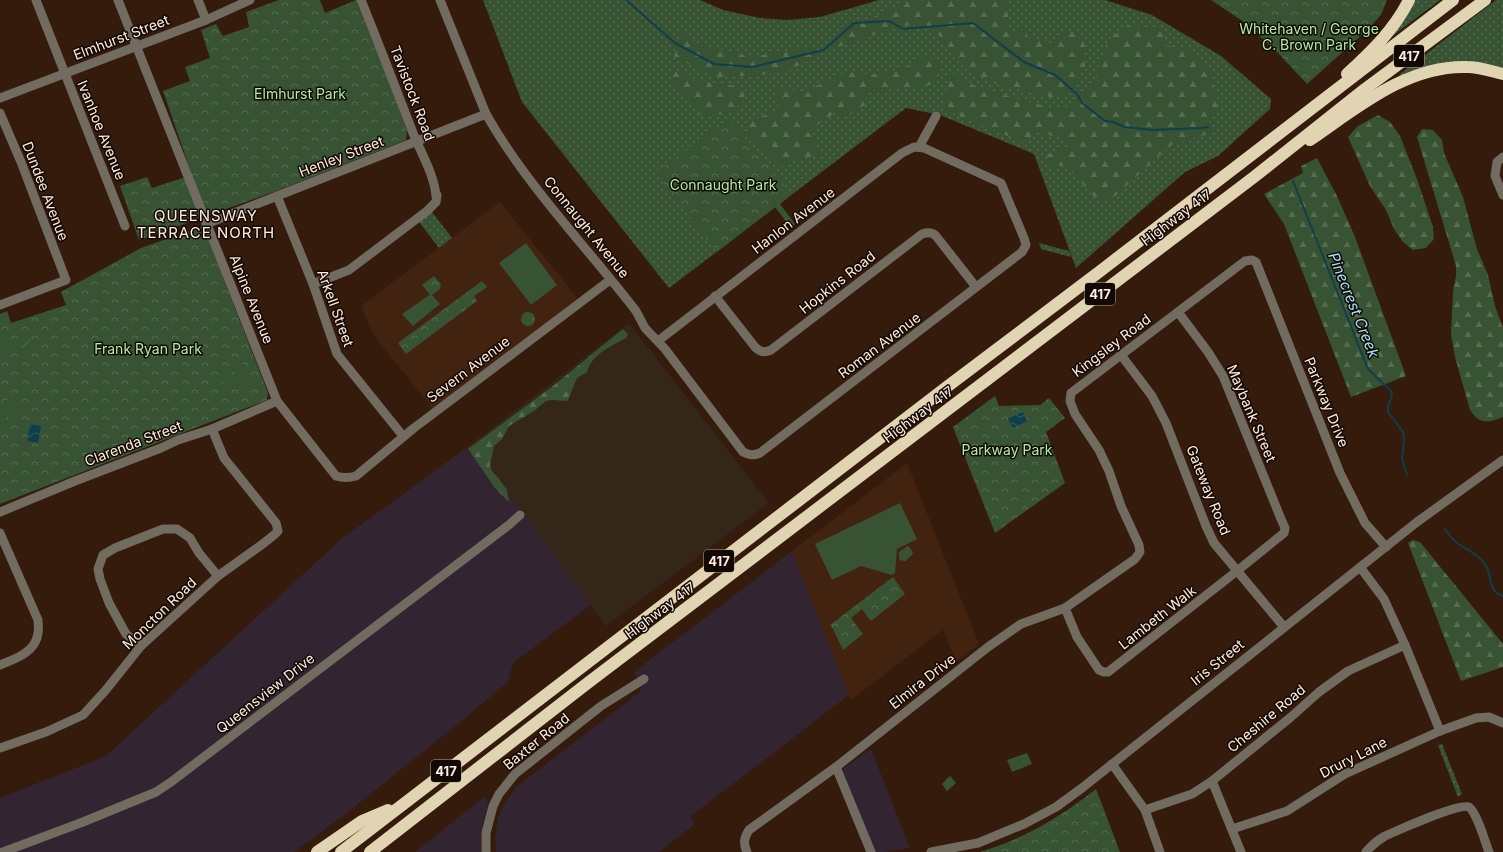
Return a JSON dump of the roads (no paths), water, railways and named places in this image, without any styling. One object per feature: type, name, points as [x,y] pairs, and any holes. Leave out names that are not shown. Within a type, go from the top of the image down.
[{"type":"highway","points":[[1324,98],[1343,77],[1385,37],[1397,22],[1409,0]]},
{"type":"highway","name":"417","points":[[341,852],[1453,0]]},
{"type":"highway","name":"417","points":[[1337,116],[1485,0]]},
{"type":"highway","points":[[1337,116],[1392,87],[1421,74],[1435,70],[1468,66],[1503,74]]},
{"type":"highway","name":"Highway 417","points":[[370,852],[583,687],[1254,176],[1337,116]]},
{"type":"highway","points":[[317,852],[362,821],[400,806]]},
{"type":"highway","points":[[375,852],[389,838]]},
{"type":"street","name":"Ivanhoe Avenue","points":[[36,0],[125,226]]},
{"type":"street","name":"Alpine Avenue","points":[[118,0],[277,401],[336,476],[343,478]]},
{"type":"street","points":[[198,0],[206,20]]},
{"type":"street","name":"Elmhurst Street","points":[[0,98],[206,20],[250,0]]},
{"type":"street","name":"Tavistock Road","points":[[313,284],[349,270],[427,211],[436,202],[438,195],[436,196],[435,184],[416,141],[392,75],[361,0]]},
{"type":"street","name":"Connaught Avenue","points":[[440,0],[486,114],[507,147],[550,204],[636,311],[645,328],[671,357],[743,452]]},
{"type":"street","name":"Dundee Avenue","points":[[0,113],[21,162],[66,280],[0,305]]},
{"type":"street","name":"Henley Street","points":[[206,224],[486,114]]},
{"type":"street","points":[[919,147],[936,116]]},
{"type":"street","name":"Roman Avenue","points":[[743,452],[749,455],[760,453],[1022,252],[1026,245],[1024,238],[1001,183],[919,147]]},
{"type":"street","name":"Hanlon Avenue","points":[[658,341],[902,153],[909,149],[919,147]]},
{"type":"street","points":[[1503,157],[1497,162],[1495,176],[1503,195]]},
{"type":"street","name":"Arkell Street","points":[[277,196],[313,284],[337,354],[404,436]]},
{"type":"street","name":"Hopkins Road","points":[[715,296],[754,347],[758,350],[767,352],[922,234],[926,233],[936,236],[976,287]]},
{"type":"street","name":"Kingsley Road","points":[[1139,554],[1139,545],[1121,506],[1109,471],[1099,450],[1074,414],[1070,401],[1072,393],[1245,261],[1255,261]]},
{"type":"street","name":"Parkway Drive","points":[[1255,261],[1340,473],[1365,523],[1386,547]]},
{"type":"street","name":"Severn Avenue","points":[[343,478],[351,478],[356,476],[404,436],[610,280]]},
{"type":"street","name":"Maybank Street","points":[[1178,312],[1208,352],[1223,376],[1281,519],[1284,533]]},
{"type":"street","name":"Gateway Road","points":[[1121,355],[1152,396],[1166,423],[1214,543],[1284,626]]},
{"type":"street","name":"Clarenda Street","points":[[0,512],[178,440],[212,429],[277,401]]},
{"type":"street","name":"Moncton Road","points":[[0,748],[46,732],[83,715],[105,692],[141,646],[218,576],[278,531],[276,523],[224,458],[212,429]]},
{"type":"street","name":"Iris Street","points":[[931,852],[978,843],[1024,824],[1056,807],[1360,567],[1454,495],[1503,460]]},
{"type":"street","name":"Queensview Drive","points":[[3,852],[83,822],[156,792],[504,529],[520,514]]},
{"type":"street","points":[[141,646],[126,634],[109,603],[100,579],[98,568],[103,555],[115,548],[163,529],[177,529],[190,538],[199,553],[218,576]]},
{"type":"street","points":[[0,533],[38,620],[38,635],[32,648],[20,657],[0,665]]},
{"type":"street","name":"Lambeth Walk","points":[[1065,608],[1077,637],[1099,670],[1108,672],[1238,572],[1284,533]]},
{"type":"street","name":"Elmira Drive","points":[[747,852],[744,838],[749,830],[836,767],[988,647],[1021,624],[1065,608],[1097,587],[1135,559],[1139,554]]},
{"type":"street","points":[[1360,567],[1384,599],[1405,645],[1440,731]]},
{"type":"street","name":"Cheshire Road","points":[[1145,810],[1192,794],[1212,781],[1291,717],[1319,692],[1348,671],[1405,645]]},
{"type":"street","name":"Baxter Road","points":[[486,852],[486,833],[492,806],[498,794],[515,774],[601,706],[644,679]]},
{"type":"street","name":"Drury Lane","points":[[1232,829],[1288,811],[1345,774],[1440,731],[1476,718],[1489,717],[1503,723]]},
{"type":"street","points":[[1112,764],[1145,810],[1160,852]]},
{"type":"street","points":[[836,767],[871,852]]},
{"type":"street","points":[[1212,781],[1241,852]]},
{"type":"street","points":[[1366,852],[1384,837],[1446,811],[1462,806],[1468,807],[1474,813],[1489,852]]},
{"type":"water","points":[[1023,412],[1027,421],[1013,428],[1008,419]]},
{"type":"water","points":[[30,424],[41,426],[38,443],[27,441]]},
{"type":"waterway","name":"Pinecrest Creek","points":[[626,0],[675,43],[714,64],[752,67],[824,50],[854,23],[889,21],[903,29],[973,23],[1024,62],[1055,75],[1077,94],[1082,103],[1105,121],[1113,122],[1125,127],[1153,130],[1208,127]]},
{"type":"waterway","name":"Pinecrest Creek","points":[[1293,181],[1368,369],[1391,391],[1392,395],[1388,412],[1403,432],[1404,441],[1402,459],[1407,475]]},
{"type":"waterway","name":"Pinecrest Creek","points":[[1445,529],[1457,543],[1477,556],[1483,562],[1488,571],[1492,587],[1498,594],[1503,596]]},
{"type":"district","name":"QUEENSWAY TERRACE NORTH","points":[[206,224]]},
{"type":"park label","name":"Whitehaven / George C. Brown Park","points":[[1309,36]]},
{"type":"park label","name":"Elmhurst Park","points":[[300,93]]},
{"type":"park label","name":"Connaught Park","points":[[723,184]]},
{"type":"park label","name":"Frank Ryan Park","points":[[148,348]]},
{"type":"park label","name":"Parkway Park","points":[[1007,449]]}]
